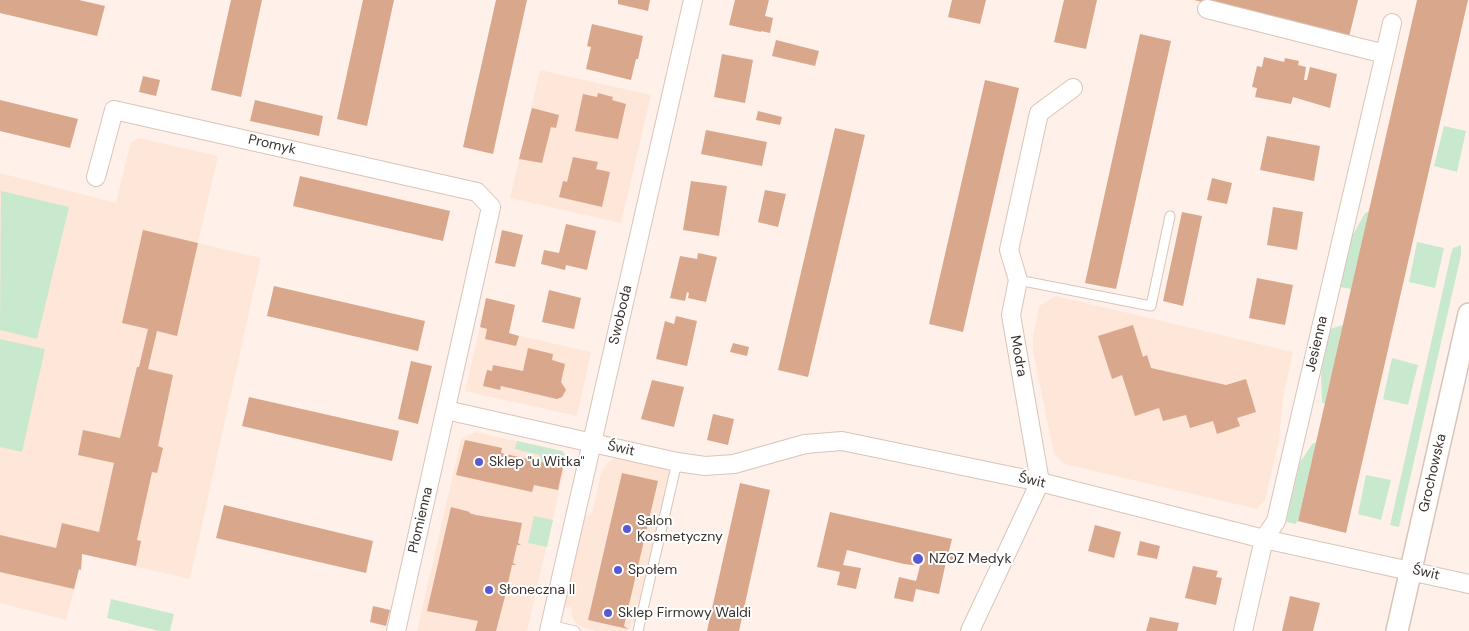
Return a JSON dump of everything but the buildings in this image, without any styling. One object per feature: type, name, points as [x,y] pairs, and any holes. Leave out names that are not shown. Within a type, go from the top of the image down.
[{"type":"street","name":"Swoboda","points":[[550,628],[693,0]]},
{"type":"street","points":[[1207,10],[1384,54]]},
{"type":"street","name":"Jesienna","points":[[1243,631],[1264,538],[1276,521],[1392,23]]},
{"type":"street","points":[[1018,280],[1008,250],[1039,114],[1073,88]]},
{"type":"street","name":"Promyk","points":[[96,177],[114,110],[477,192],[491,206]]},
{"type":"street","name":"Płomienna","points":[[396,631],[491,206]]},
{"type":"street","name":"Modra","points":[[1018,280],[1010,315],[1040,482]]},
{"type":"street","name":"Grochowska","points":[[1396,631],[1469,314]]},
{"type":"street","points":[[446,410],[592,443]]},
{"type":"street","name":"Świt","points":[[592,443],[677,462],[705,466],[734,464],[805,444],[842,441],[1040,482],[1264,538],[1469,584]]},
{"type":"street","points":[[970,631],[1040,482]]},
{"type":"lane","points":[[1018,280],[1151,306],[1170,216]]},
{"type":"lane","points":[[638,631],[677,462]]},
{"type":"lane","points":[[550,628],[574,631]]},
{"type":"shaded area","points":[[540,70],[651,95],[621,223],[510,198]]},
{"type":"shaded area","points":[[139,138],[218,156],[198,243],[261,258],[190,579],[82,554],[81,570],[79,570],[66,620],[0,603],[0,173],[116,203],[131,142]]},
{"type":"shaded area","points":[[1056,296],[1293,352],[1283,397],[1279,441],[1265,500],[1257,509],[1064,464],[1054,454],[1033,351],[1033,338],[1039,306]]},
{"type":"shaded area","points":[[480,327],[591,352],[577,416],[465,391]]},
{"type":"shaded area","points":[[475,432],[562,451],[567,457],[527,631],[417,631],[461,439]]},
{"type":"shaded area","points":[[614,458],[623,458],[670,468],[635,620],[628,631],[595,631],[577,625],[572,617],[571,607],[563,608],[584,517],[592,514],[601,473],[606,464]]},
{"type":"green space","points":[[1444,126],[1466,131],[1457,172],[1434,166]]},
{"type":"green space","points":[[1,191],[69,207],[37,339],[0,330]]},
{"type":"green space","points":[[1369,211],[1351,289],[1340,287],[1350,240],[1365,213]]},
{"type":"green space","points":[[1417,242],[1444,248],[1435,288],[1409,282]]},
{"type":"green space","points":[[1461,245],[1461,255],[1399,527],[1390,525],[1451,254],[1453,248]]},
{"type":"green space","points":[[1343,325],[1325,403],[1322,403],[1321,373],[1330,329]]},
{"type":"green space","points":[[0,339],[45,349],[22,452],[0,447]]},
{"type":"green space","points":[[1392,358],[1418,365],[1408,405],[1383,399]]},
{"type":"green space","points":[[517,441],[562,451],[567,457],[565,468],[539,462],[540,455],[515,449]]},
{"type":"green space","points":[[1313,443],[1316,443],[1298,521],[1295,524],[1286,522],[1300,462]]},
{"type":"green space","points":[[1366,475],[1391,480],[1381,520],[1358,514]]},
{"type":"green space","points":[[534,516],[553,520],[547,547],[528,543]]},
{"type":"green space","points":[[111,599],[174,614],[170,631],[159,631],[107,618]]},
{"type":"place","name":"Sklep \"u Witka\"","points":[[479,462]]},
{"type":"place","name":"Salon Kosmetyczny","points":[[627,529]]},
{"type":"place","name":"NZOZ Medyk","points":[[918,559]]},
{"type":"place","name":"Społem","points":[[618,570]]},
{"type":"place","name":"Słoneczna II","points":[[489,590]]},
{"type":"place","name":"Sklep Firmowy Waldi","points":[[608,613]]}]
